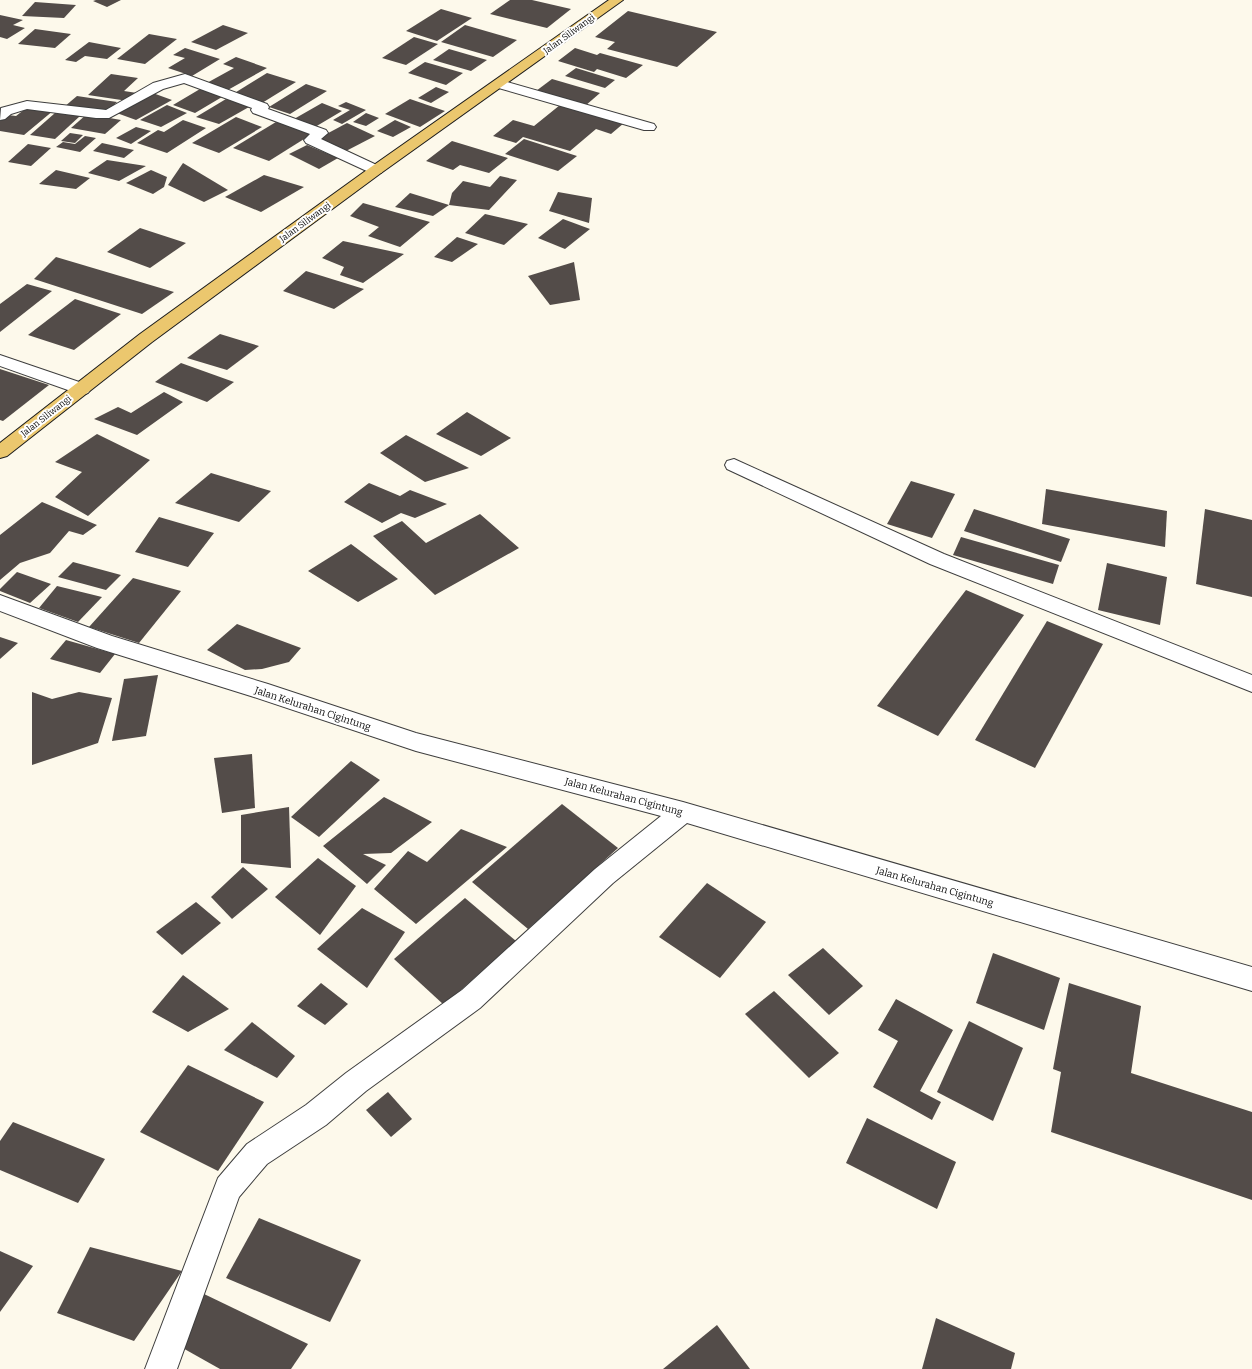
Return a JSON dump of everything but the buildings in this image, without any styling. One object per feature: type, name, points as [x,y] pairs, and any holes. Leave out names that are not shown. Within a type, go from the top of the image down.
[{"type":"main road","name":"Jalan Siliwangi","points":[[0,452],[146,338],[376,170],[500,84],[616,0]]},
{"type":"street","points":[[0,116],[6,111],[27,105],[96,114],[109,114],[158,86],[185,78],[262,107],[258,110],[321,133],[311,140],[376,170]]},
{"type":"street","points":[[500,84],[649,127]]},
{"type":"street","points":[[0,360],[82,388]]},
{"type":"street","points":[[734,465],[937,558],[1252,684]]},
{"type":"street","name":"Jalan Kelurahan Cigintung","points":[[0,603],[105,642],[260,690],[416,742],[683,812],[1252,979]]},
{"type":"street","points":[[161,1369],[161,1364],[228,1188],[257,1154],[316,1115],[356,1082],[471,999],[604,876],[683,812]]}]
